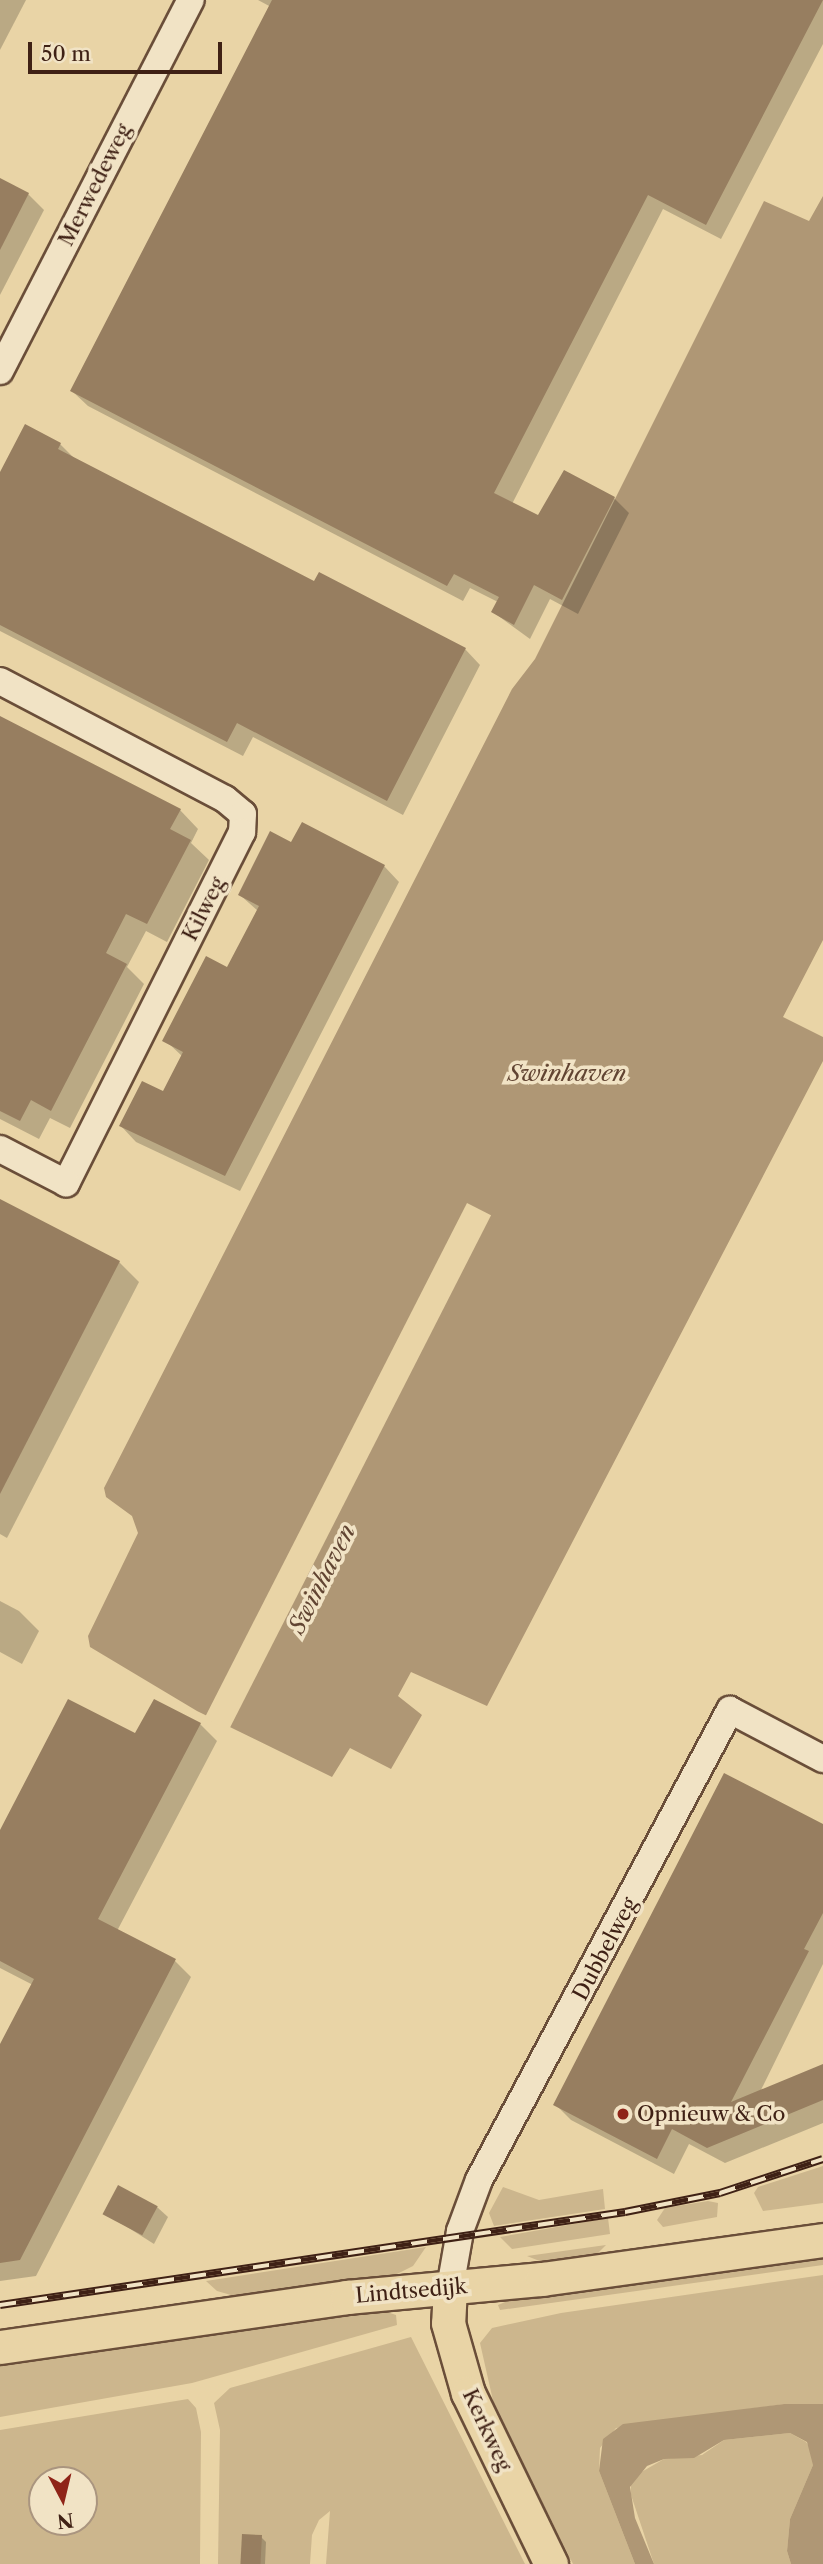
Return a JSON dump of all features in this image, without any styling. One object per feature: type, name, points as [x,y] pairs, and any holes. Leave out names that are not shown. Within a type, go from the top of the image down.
[{"type":"main road","name":"Lindtsedijk","points":[[0,2347],[347,2297],[450,2288],[823,2240]]},
{"type":"main road","name":"Kerkweg","points":[[450,2288],[448,2322],[468,2393],[551,2564]]},
{"type":"street","name":"Merwedeweg","points":[[0,371],[191,0]]},
{"type":"street","name":"Kilweg","points":[[0,681],[225,799],[243,814],[243,832],[66,1183],[0,1149]]},
{"type":"street","name":"Dubbelweg","points":[[450,2288],[460,2231],[480,2180],[730,1710],[823,1759]]},
{"type":"shaded area","points":[[823,2166],[823,2203],[763,2211],[754,2193],[758,2187]]},
{"type":"shaded area","points":[[503,2187],[539,2200],[603,2189],[605,2209],[494,2226],[489,2213]]},
{"type":"shaded area","points":[[708,2201],[718,2203],[717,2217],[663,2227],[657,2220],[665,2208]]},
{"type":"shaded area","points":[[608,2218],[610,2234],[512,2249],[500,2237]]},
{"type":"shaded area","points":[[606,2245],[596,2255],[542,2262],[527,2256]]},
{"type":"shaded area","points":[[426,2247],[413,2266],[391,2277],[238,2297],[217,2291],[206,2281]]},
{"type":"shaded area","points":[[823,2255],[823,2265],[500,2310],[498,2305],[522,2295]]},
{"type":"shaded area","points":[[823,2275],[823,2404],[784,2404],[616,2428],[600,2448],[599,2471],[635,2564],[573,2564],[494,2405],[480,2343],[492,2328],[561,2313]]},
{"type":"shaded area","points":[[378,2309],[396,2315],[397,2325],[192,2383],[0,2417],[0,2364]]},
{"type":"shaded area","points":[[411,2337],[525,2564],[326,2564],[330,2511],[319,2520],[312,2535],[310,2564],[218,2564],[220,2430],[214,2403],[230,2388]]},
{"type":"shaded area","points":[[188,2399],[196,2408],[201,2432],[200,2564],[0,2564],[0,2430]]},
{"type":"shaded area","points":[[790,2433],[806,2442],[813,2452],[813,2465],[790,2519],[787,2551],[791,2564],[654,2564],[631,2495],[631,2483],[638,2474],[664,2459],[702,2455],[724,2440]]},
{"type":"water","name":"Swinhaven","points":[[823,196],[823,940],[783,1017],[823,1037],[823,1061],[487,1706],[411,1672],[398,1696],[422,1715],[391,1769],[350,1748],[332,1777],[197,1711],[90,1647],[88,1636],[138,1533],[132,1516],[106,1497],[104,1488],[512,689],[535,659],[764,201],[809,221]]},
{"type":"water","points":[[784,2404],[823,2404],[823,2564],[791,2564],[787,2551],[790,2519],[813,2465],[807,2442],[790,2433],[724,2440],[694,2458],[664,2459],[647,2466],[630,2487],[635,2518],[654,2564],[635,2564],[599,2471],[603,2439],[623,2424]]},
{"type":"pier","points":[[467,1203],[491,1215],[229,1730],[205,1718]]},
{"type":"building","points":[[272,0],[823,0],[706,225],[648,195],[494,493],[538,515],[564,470],[615,497],[562,600],[534,585],[514,625],[491,612],[499,597],[454,574],[447,586],[70,391]]},
{"type":"building","points":[[0,178],[29,193],[0,250]]},
{"type":"building","points":[[25,424],[61,443],[58,449],[314,581],[319,572],[466,648],[387,801],[237,723],[227,742],[0,625],[0,472]]},
{"type":"building","points":[[0,716],[181,809],[170,829],[191,840],[147,924],[126,914],[106,953],[127,964],[51,1111],[31,1100],[20,1121],[0,1111]]},
{"type":"building","points":[[302,822],[385,865],[225,1176],[119,1126],[142,1081],[163,1091],[183,1052],[162,1041],[206,956],[227,967],[259,906],[238,895],[270,831],[291,842]]},
{"type":"building","points":[[0,1199],[120,1261],[0,1494]]},
{"type":"building","points":[[68,1699],[135,1733],[154,1699],[201,1723],[98,1919],[176,1959],[20,2260],[0,2263],[0,2044],[34,1979],[0,1961],[0,1830]]},
{"type":"building","points":[[724,1773],[823,1824],[823,1913],[804,1949],[809,1951],[731,2102],[823,2064],[823,2100],[707,2148],[672,2129],[657,2159],[553,2105]]},
{"type":"building","points":[[118,2185],[158,2206],[142,2235],[103,2214]]},
{"type":"building","points":[[242,2534],[262,2535],[260,2564],[240,2564]]},
{"type":"railway","points":[[0,2305],[625,2212],[720,2193],[823,2159]]},
{"type":"place","name":"Opnieuw & Co","points":[[623,2114]]}]
